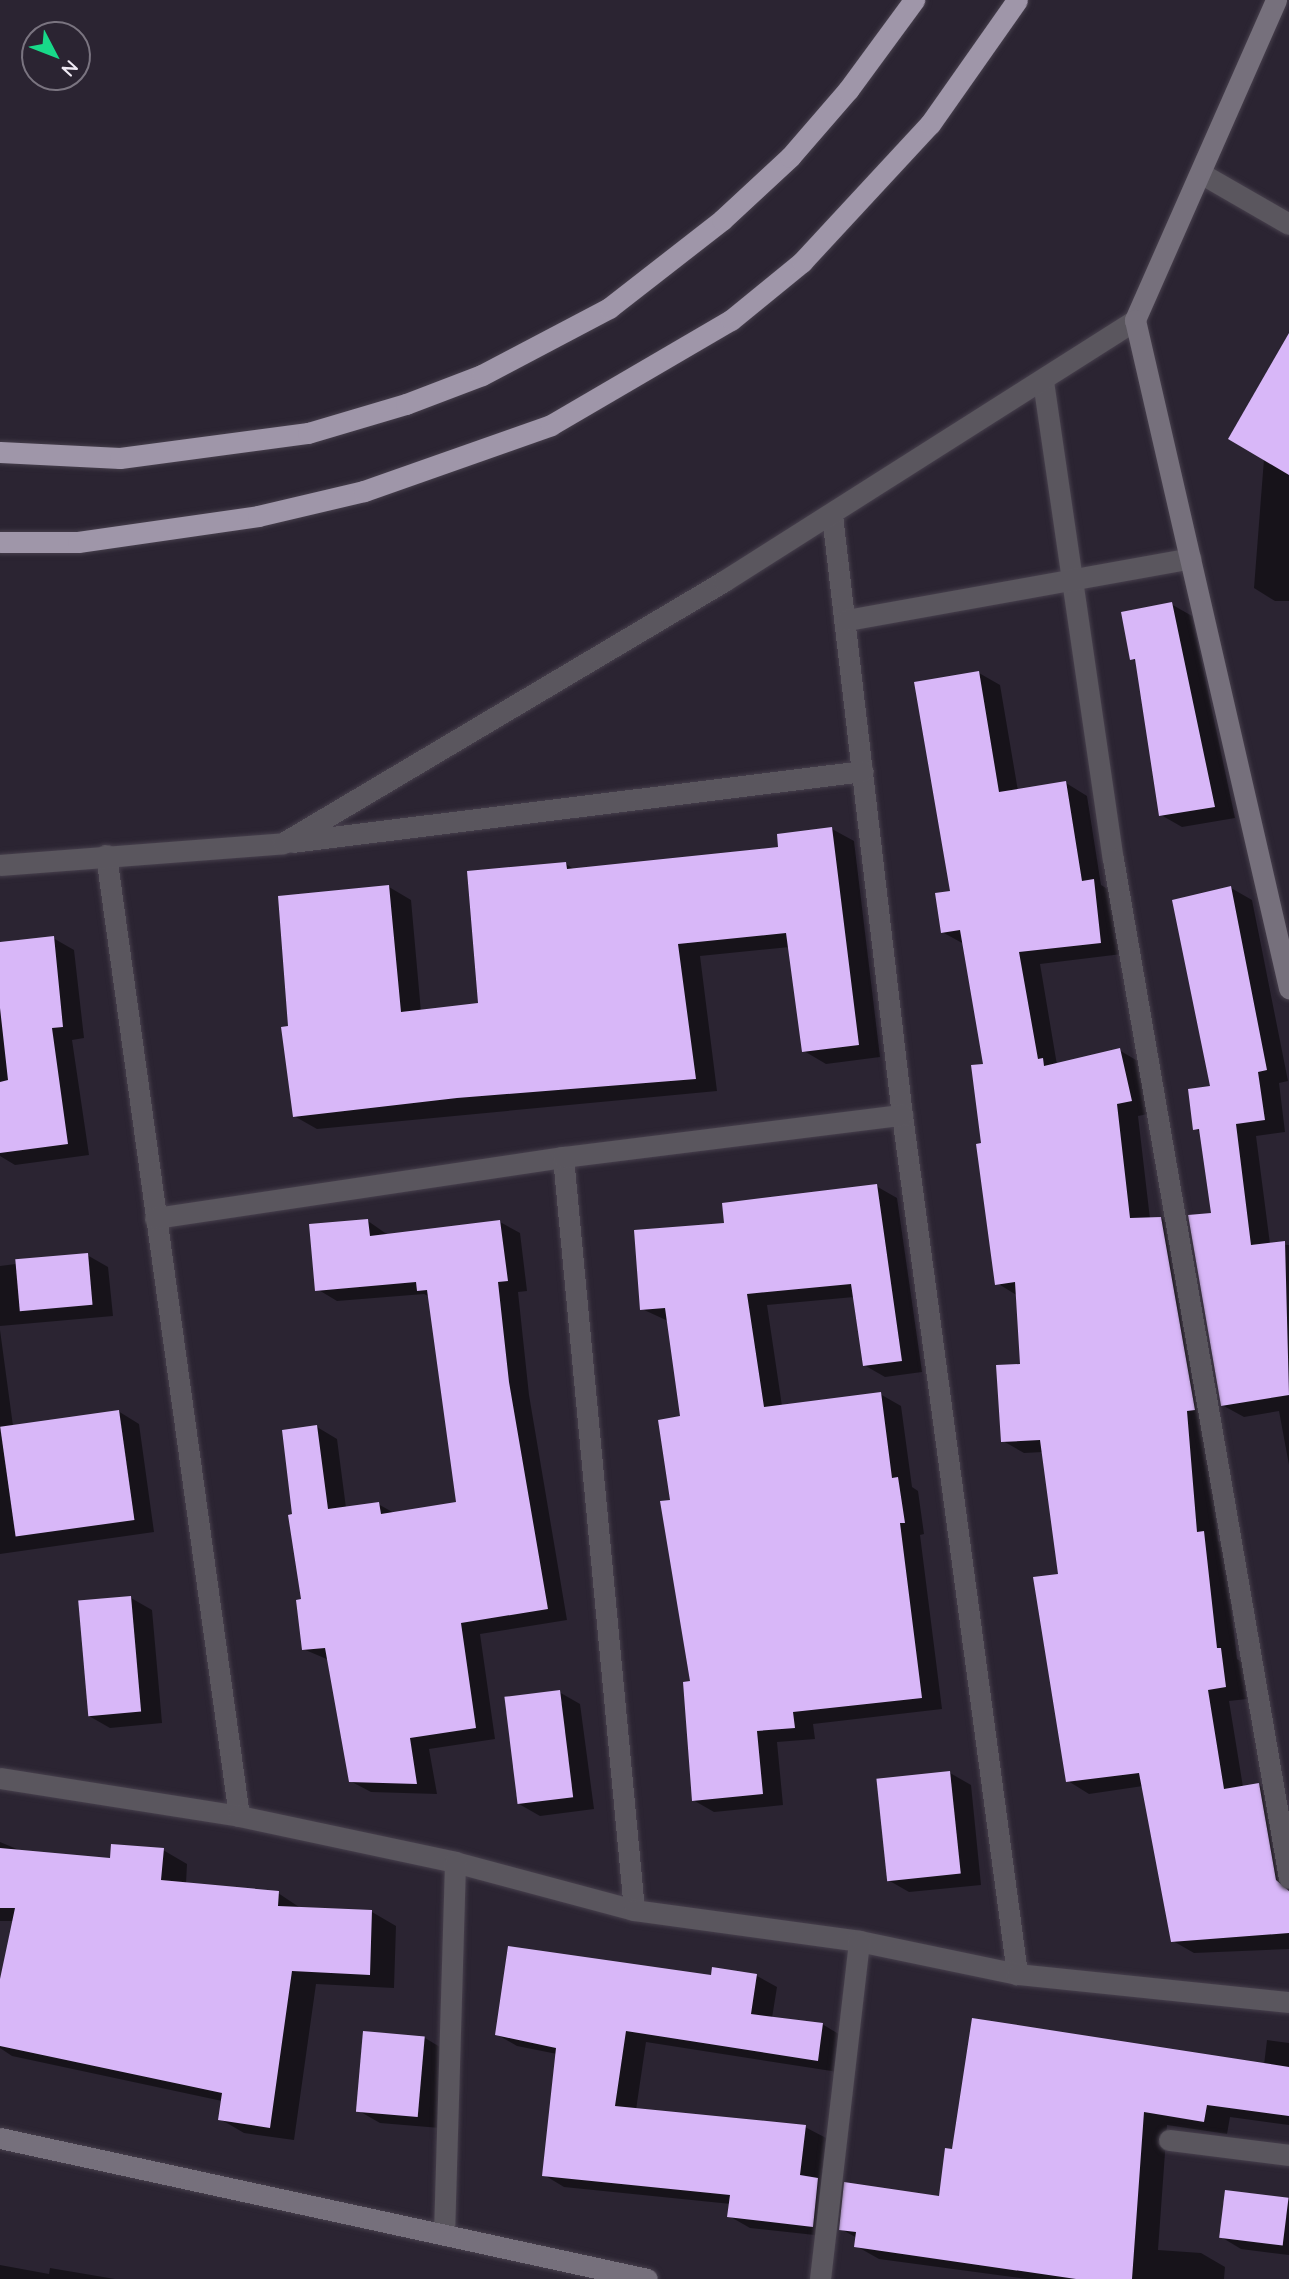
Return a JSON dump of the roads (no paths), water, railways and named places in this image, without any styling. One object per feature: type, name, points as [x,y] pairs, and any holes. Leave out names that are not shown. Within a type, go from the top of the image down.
[{"type":"highway","points":[[0,452],[120,458],[308,433],[406,404],[482,375],[609,308],[722,220],[790,158],[848,90],[914,0]]},
{"type":"highway","points":[[0,542],[78,542],[258,516],[364,491],[551,425],[731,320],[802,262],[930,124],[1017,0]]},
{"type":"main road","points":[[1276,0],[1202,174],[1135,320],[1289,988]]},
{"type":"main road","points":[[0,2138],[647,2279]]},
{"type":"street","points":[[1202,174],[1289,224]]},
{"type":"street","points":[[282,843],[832,515],[1135,320]]},
{"type":"street","points":[[1043,381],[1113,859],[1289,1878]]},
{"type":"street","points":[[832,515],[848,620],[902,1115],[1017,1974]]},
{"type":"street","points":[[848,620],[1190,558]]},
{"type":"street","points":[[0,865],[282,843],[863,771]]},
{"type":"street","points":[[106,855],[239,1816]]},
{"type":"street","points":[[155,1218],[563,1157],[902,1115]]},
{"type":"street","points":[[563,1157],[634,1910]]},
{"type":"street","points":[[0,1778],[239,1816],[455,1862],[634,1910],[859,1941],[1017,1974],[1289,2002]]},
{"type":"street","points":[[443,2234],[455,1862]]},
{"type":"street","points":[[820,2279],[859,1941]]},
{"type":"street","points":[[1169,2140],[1289,2155]]}]
